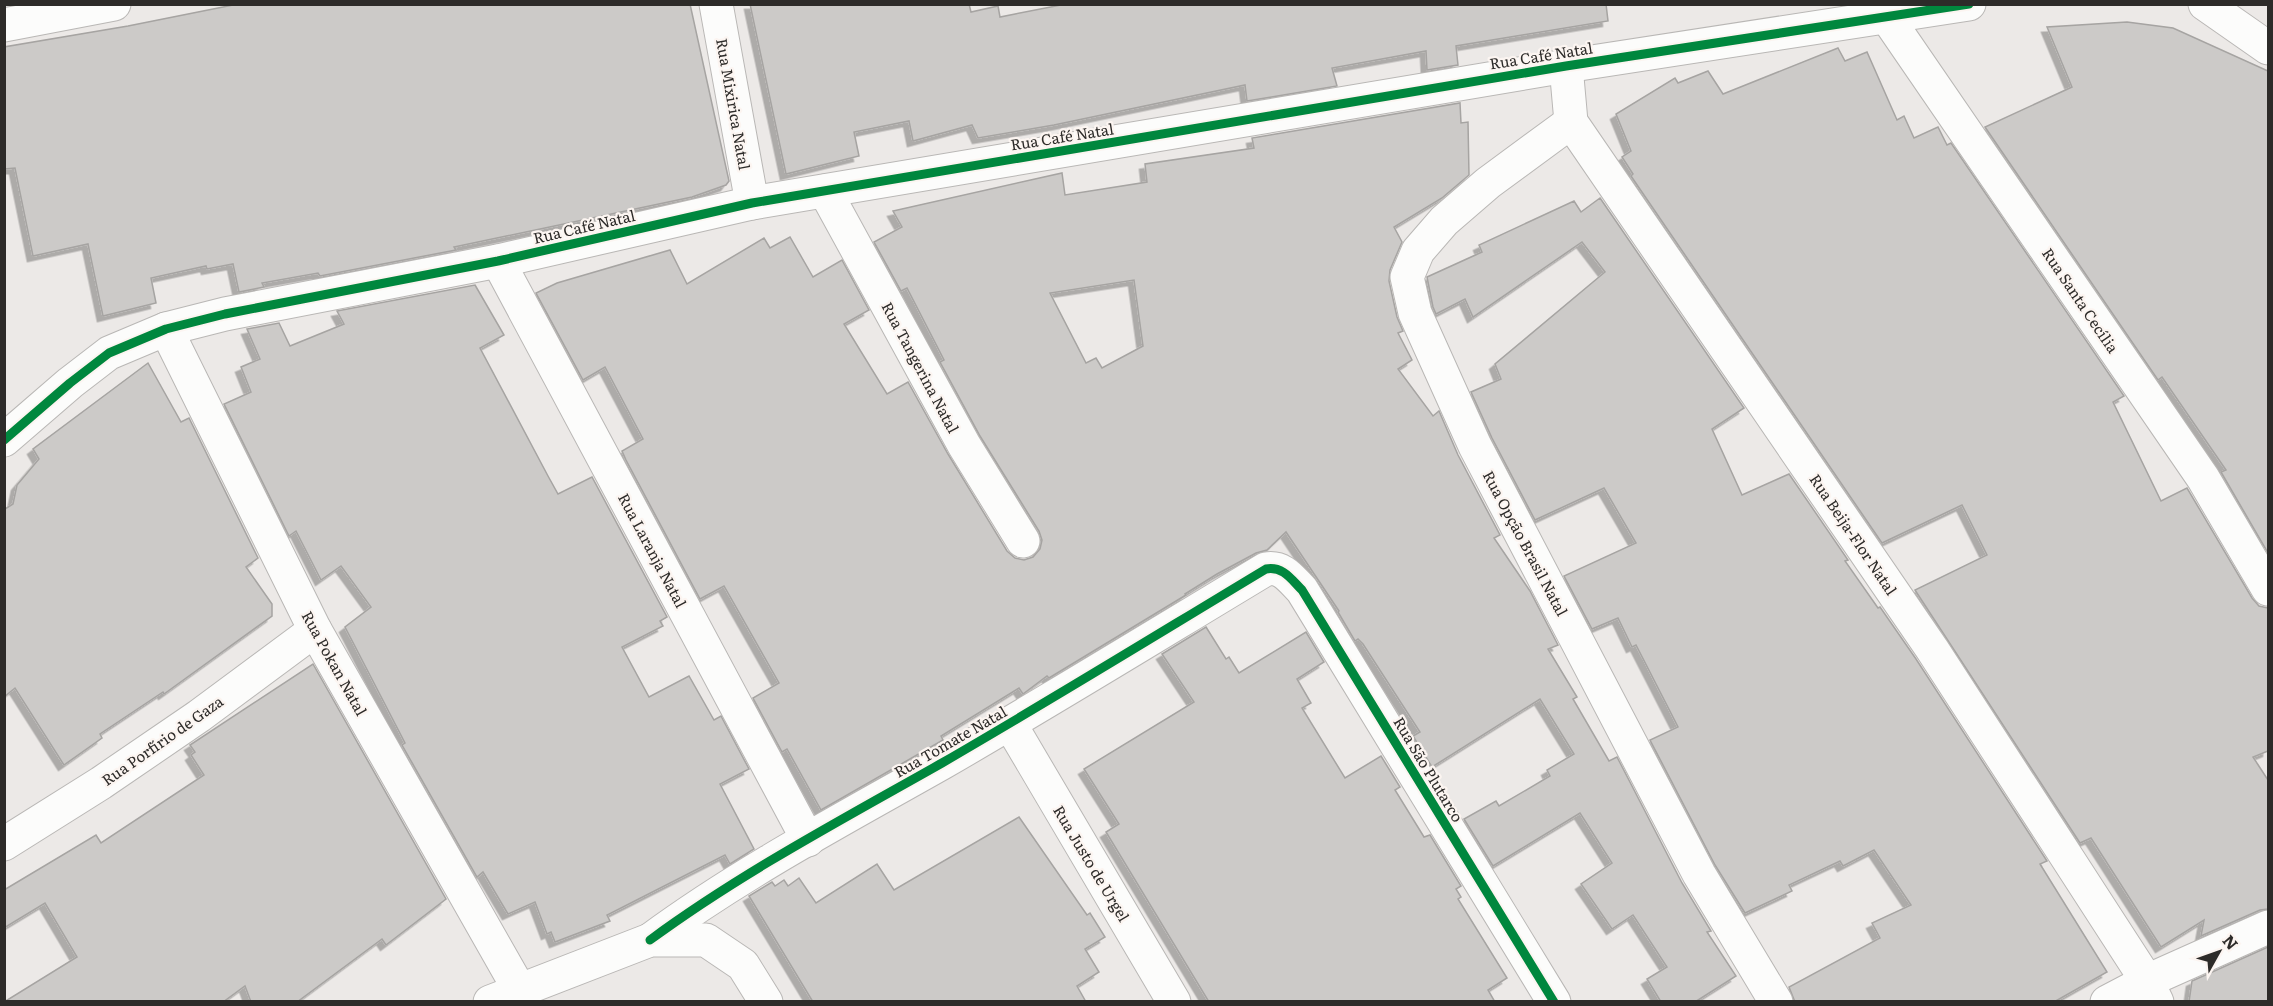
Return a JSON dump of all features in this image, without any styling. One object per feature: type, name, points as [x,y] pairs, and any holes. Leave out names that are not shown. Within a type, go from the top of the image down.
[{"type":"street","points":[[4,25],[114,4]]},
{"type":"street","name":"Rua Mixirica Natal","points":[[717,4],[752,203]]},
{"type":"street","name":"Rua Café Natal","points":[[4,440],[70,383],[110,353],[166,329],[225,314],[498,261],[752,203],[825,190],[1566,66],[1970,4]]},
{"type":"street","points":[[2205,4],[2268,48]]},
{"type":"street","name":"Rua Santa Cecília","points":[[1886,16],[2203,478],[2268,589]]},
{"type":"street","points":[[1566,66],[1570,122]]},
{"type":"street","name":"Rua Beija-Flor Natal","points":[[1570,122],[1932,649],[2152,991]]},
{"type":"street","name":"Rua Opção Brasil Natal","points":[[1570,122],[1488,183],[1444,221],[1418,251],[1407,277],[1415,313],[1485,466],[1699,874],[1776,1002]]},
{"type":"street","name":"Rua Tangerina Natal","points":[[825,190],[964,445],[1023,541]]},
{"type":"street","name":"Rua Laranja Natal","points":[[498,261],[808,840]]},
{"type":"street","name":"Rua Pokan Natal","points":[[166,329],[315,630],[504,996]]},
{"type":"street","name":"Rua São Plutarco","points":[[1266,569],[1275,568],[1286,573],[1302,590],[1554,1002]]},
{"type":"street","name":"Rua Tomate Natal","points":[[650,940],[689,911],[1010,724],[1266,569]]},
{"type":"street","name":"Rua Porfírio de Gaza","points":[[4,843],[101,783],[199,716],[315,630]]},
{"type":"street","name":"Rua Justo de Urgel","points":[[1010,724],[1174,1002]]},
{"type":"street","points":[[2107,1002],[2152,991],[2268,927]]},
{"type":"street","points":[[504,996],[650,940],[706,940],[743,965],[766,1002]]},
{"type":"building","points":[[238,4],[690,4],[729,181],[726,185],[692,197],[454,247],[456,250],[320,276],[318,273],[262,283],[264,287],[239,292],[233,264],[207,269],[206,266],[151,278],[156,303],[103,316],[88,244],[33,256],[15,168],[4,169],[4,47]]},
{"type":"building","points":[[750,4],[969,4],[971,12],[998,6],[1000,17],[1066,4],[1606,4],[1608,21],[1456,46],[1458,65],[1427,70],[1426,51],[1332,68],[1337,86],[1247,101],[1245,85],[1054,125],[978,138],[972,125],[913,141],[909,121],[854,132],[859,156],[786,174]]},
{"type":"building","points":[[2127,22],[2173,28],[2268,71],[2268,553],[2221,472],[2226,470],[2162,377],[2158,380],[1985,127],[2072,87],[2047,27]]},
{"type":"building","points":[[1838,48],[1845,61],[1867,52],[1897,120],[1904,116],[1914,138],[1938,127],[1947,145],[1951,143],[2124,396],[2113,402],[2161,501],[2187,488],[2252,598],[2259,606],[2268,608],[2268,751],[2253,757],[2268,780],[2268,909],[2260,910],[2201,936],[2204,920],[2161,947],[2091,838],[2080,843],[1915,590],[1987,555],[1962,505],[1882,543],[1631,176],[1633,174],[1622,157],[1631,151],[1616,114],[1675,78],[1678,83],[1708,71],[1723,94]]},
{"type":"building","points":[[1460,103],[1461,123],[1468,122],[1469,175],[1442,198],[1394,227],[1402,242],[1390,270],[1389,281],[1397,317],[1403,331],[1398,333],[1412,360],[1398,369],[1433,416],[1439,411],[1458,455],[1500,535],[1494,538],[1530,591],[1558,645],[1548,649],[1577,697],[1573,699],[1609,761],[1617,757],[1682,883],[1711,931],[1707,932],[1736,976],[1695,1002],[1661,1002],[1647,979],[1667,967],[1633,915],[1612,929],[1581,884],[1612,863],[1580,813],[1493,866],[1464,819],[1496,801],[1499,806],[1550,776],[1547,770],[1574,754],[1540,699],[1432,767],[1413,736],[1420,732],[1363,644],[1358,639],[1355,641],[1339,611],[1286,532],[1267,550],[1256,553],[1217,574],[1049,678],[1047,676],[1023,694],[1019,688],[941,736],[943,740],[821,810],[787,749],[782,752],[753,698],[779,683],[724,586],[700,599],[626,460],[622,451],[643,439],[605,367],[583,380],[536,293],[557,283],[670,250],[687,284],[764,238],[770,248],[790,237],[813,277],[842,260],[869,310],[844,324],[887,394],[908,382],[948,454],[1007,551],[1015,558],[1024,560],[1033,557],[1040,549],[1042,540],[1039,531],[980,436],[940,362],[944,360],[907,288],[901,291],[874,242],[902,227],[893,211],[1062,173],[1065,195],[1147,182],[1145,164],[1254,148],[1252,138]],"holes":[[[1134,280],[1143,346],[1102,368],[1096,358],[1086,363],[1050,293]]]},
{"type":"building","points":[[1600,198],[1744,408],[1712,429],[1742,495],[1789,474],[1848,560],[1845,561],[1916,659],[2047,861],[2040,864],[2107,972],[2054,1002],[1795,1002],[1789,987],[1880,938],[1872,923],[1911,905],[1874,850],[1843,866],[1840,861],[1789,885],[1792,891],[1745,913],[1715,865],[1650,740],[1678,727],[1636,645],[1632,647],[1618,618],[1592,629],[1564,576],[1636,543],[1604,488],[1535,520],[1471,392],[1501,379],[1495,364],[1605,272],[1582,242],[1473,317],[1465,299],[1436,314],[1433,307],[1427,277],[1482,252],[1479,245],[1574,201],[1581,212]]},
{"type":"building","points":[[475,285],[504,335],[480,348],[558,494],[592,477],[667,617],[660,621],[663,626],[622,647],[649,697],[689,676],[714,720],[721,716],[749,769],[720,784],[754,849],[730,864],[725,855],[607,915],[610,921],[555,942],[551,932],[547,934],[535,902],[508,914],[483,872],[477,877],[402,745],[405,743],[345,627],[371,607],[341,566],[321,580],[296,531],[289,536],[224,404],[251,392],[241,367],[260,359],[247,329],[279,323],[290,346],[344,324],[337,311]]},
{"type":"building","points":[[148,363],[181,422],[189,418],[258,558],[246,567],[272,604],[272,616],[164,694],[163,692],[100,734],[102,738],[64,765],[15,688],[4,697],[5,509],[13,504],[17,485],[39,459],[33,449]]},
{"type":"building","points":[[1206,627],[1226,659],[1229,657],[1239,673],[1306,632],[1324,662],[1297,679],[1311,703],[1302,708],[1345,778],[1381,756],[1400,787],[1395,790],[1424,837],[1430,835],[1461,886],[1456,889],[1461,897],[1458,899],[1507,978],[1488,990],[1495,1002],[1209,1002],[1106,832],[1119,824],[1084,769],[1194,702],[1162,654]]},
{"type":"building","points":[[313,664],[446,899],[386,945],[382,939],[297,1002],[251,1002],[245,986],[223,1002],[4,1002],[77,957],[45,903],[4,928],[4,890],[96,835],[101,843],[204,775],[191,755],[195,752],[190,745]]},
{"type":"building","points":[[1019,817],[1087,915],[1090,913],[1105,937],[1085,949],[1099,972],[1077,986],[1086,1002],[813,1002],[749,896],[772,882],[775,886],[784,880],[788,886],[799,878],[816,903],[877,864],[894,890]]},
{"type":"building","points":[[2268,947],[2268,1002],[2189,1002],[2192,981]]},
{"type":"cycle path","points":[[4,440],[109,353],[166,329],[225,314],[498,261],[752,203],[1566,66],[1969,4]]},
{"type":"cycle path","points":[[650,940],[720,892],[793,847],[983,739],[1266,569],[1277,569],[1286,574],[1302,590],[1554,1002]]}]
